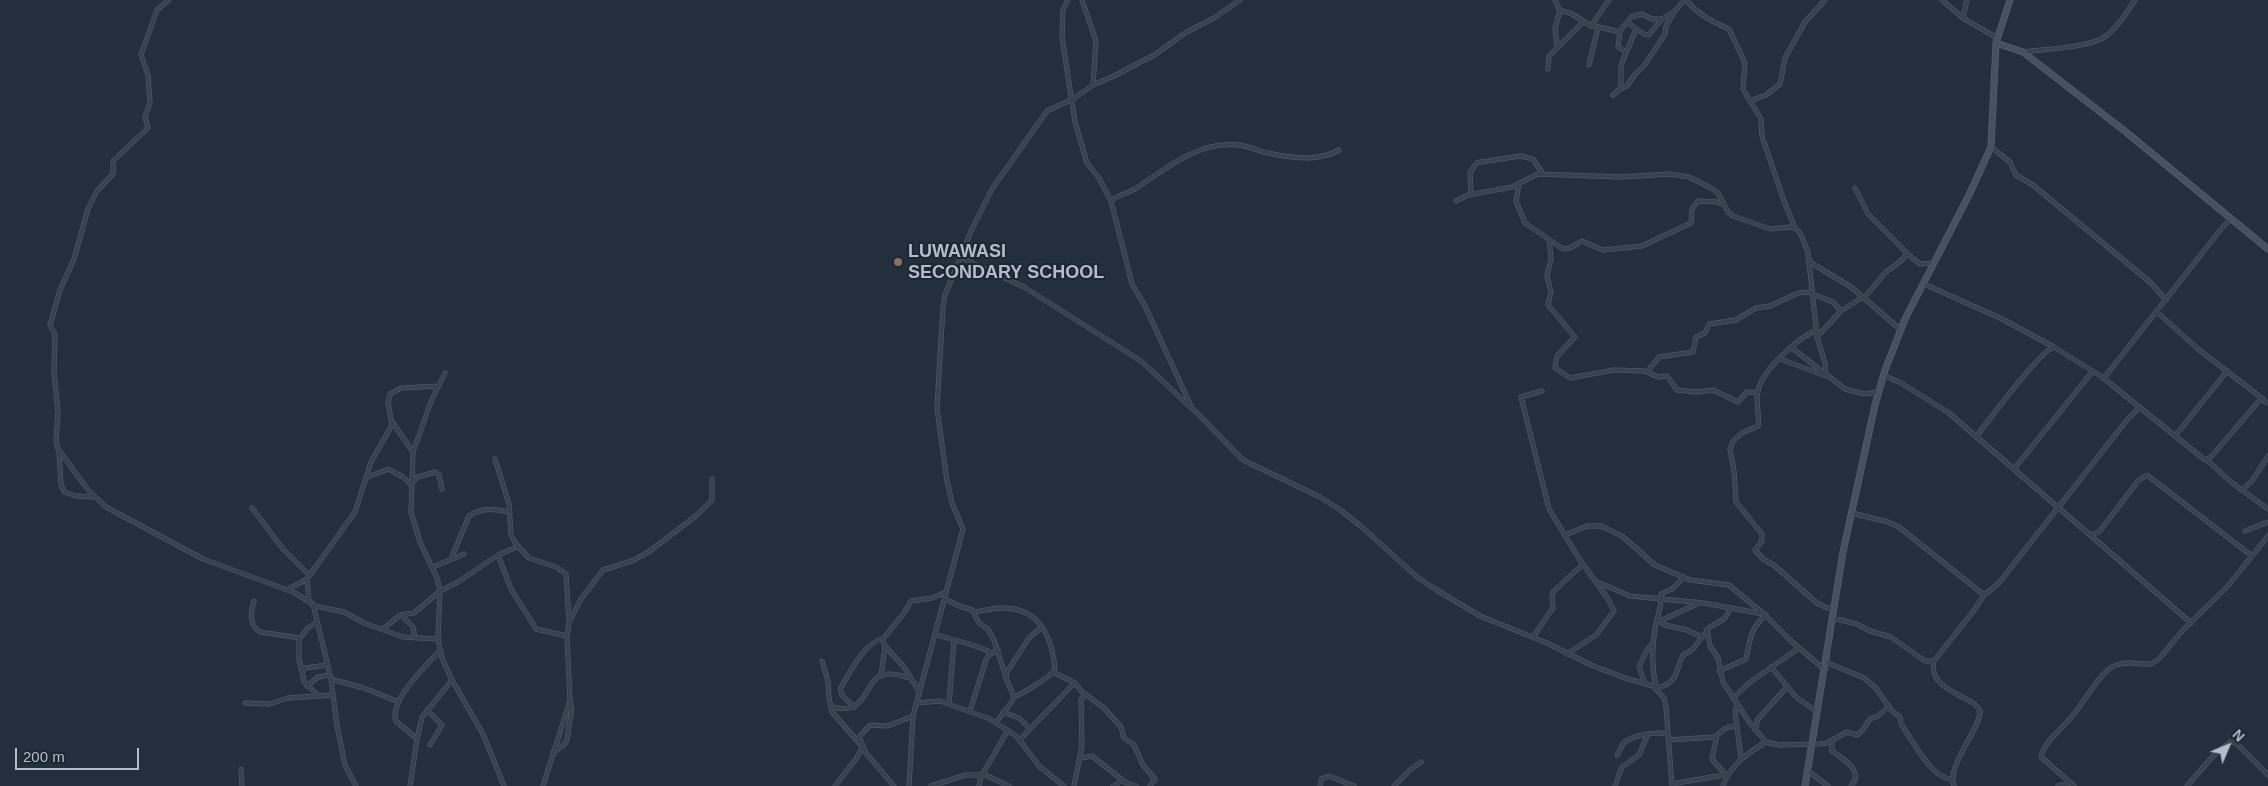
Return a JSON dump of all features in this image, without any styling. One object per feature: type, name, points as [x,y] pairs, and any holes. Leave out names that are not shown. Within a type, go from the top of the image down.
[{"type":"street","points":[[94,497],[76,496],[64,492],[61,484],[59,451],[56,441],[58,412],[54,372],[54,335],[50,325],[60,290],[71,268],[91,201],[97,191],[113,174],[113,161],[148,128],[146,117],[150,103],[148,75],[141,55],[158,8],[170,0]]},
{"type":"street","points":[[1068,0],[1063,10],[1062,37],[1073,99],[1075,122],[1087,162],[1099,178],[1111,201],[1132,284],[1145,306],[1192,408]]},
{"type":"street","points":[[1082,0],[1096,41],[1093,85]]},
{"type":"street","points":[[908,786],[913,716],[963,529],[952,503],[944,468],[937,392],[943,307],[972,230],[992,189],[1047,111],[1073,99],[1093,85],[1156,54],[1185,33],[1240,0]]},
{"type":"street","points":[[1555,0],[1559,10],[1555,28],[1557,46]]},
{"type":"street","points":[[1591,26],[1609,0]]},
{"type":"street","points":[[1613,95],[1621,88],[1629,85],[1658,46],[1665,34],[1666,26],[1675,11],[1685,0],[1702,16],[1730,30],[1734,44],[1741,52],[1745,63],[1743,89],[1761,119],[1762,136],[1784,201],[1795,228],[1804,241],[1817,337],[1827,376]]},
{"type":"street","points":[[1750,101],[1766,95],[1780,84],[1785,58],[1805,22],[1825,0]]},
{"type":"street","points":[[1942,0],[1963,18],[1997,41],[2023,52],[2126,132],[2268,249]]},
{"type":"street","points":[[1963,18],[1967,0]]},
{"type":"street","points":[[1805,786],[1832,618],[1852,513],[1883,375],[1901,330],[1991,147],[1997,41],[2010,0]]},
{"type":"street","points":[[2023,52],[2065,48],[2100,39],[2110,31],[2135,0]]},
{"type":"street","points":[[1559,10],[1572,14],[1591,26],[1620,32]]},
{"type":"street","points":[[1627,22],[1646,36],[1662,19],[1675,11]]},
{"type":"street","points":[[1626,52],[1618,48],[1620,32],[1631,17],[1639,14],[1652,19],[1662,19]]},
{"type":"street","points":[[1548,69],[1548,58],[1557,46],[1583,22]]},
{"type":"street","points":[[1589,65],[1598,27]]},
{"type":"street","points":[[1621,88],[1620,68],[1636,29]]},
{"type":"street","points":[[1111,201],[1137,188],[1171,163],[1210,148],[1238,145],[1269,153],[1308,158],[1326,157],[1339,150]]},
{"type":"street","points":[[1991,147],[2010,162],[2016,175],[2033,185],[2151,283],[2166,300]]},
{"type":"street","points":[[1472,195],[1470,172],[1477,163],[1495,161],[1511,156],[1526,156],[1533,159],[1543,174]]},
{"type":"street","points":[[1456,201],[1472,195],[1501,190],[1530,177],[1543,174],[1620,177],[1674,174],[1689,177],[1711,188],[1718,193],[1724,205],[1733,216],[1770,229],[1795,228]]},
{"type":"street","points":[[1519,183],[1516,201],[1522,219],[1528,227],[1550,239],[1563,249],[1570,248],[1582,241],[1603,250],[1642,246],[1690,223],[1692,209],[1698,201],[1717,202],[1724,205]]},
{"type":"street","points":[[1855,188],[1868,214],[1907,253],[1920,264],[1934,263]]},
{"type":"street","points":[[2104,378],[2221,229],[2231,220]]},
{"type":"street","points":[[1550,239],[1551,258],[1547,276],[1551,292],[1548,305],[1575,337],[1557,356],[1555,363],[1557,370],[1570,378],[1610,370],[1646,372],[1658,377],[1667,376],[1673,387],[1681,391],[1713,390],[1738,402],[1747,392],[1758,393]]},
{"type":"street","points":[[1817,337],[1840,311],[1863,297],[1907,253]]},
{"type":"street","points":[[962,258],[1024,287],[1127,352],[1153,371],[1243,460],[1320,497],[1360,525],[1423,581],[1482,617],[1533,637],[1613,674],[1656,688],[1668,685],[1678,672],[1682,658],[1692,650],[1712,624],[1721,622],[1731,608]]},
{"type":"street","points":[[1808,260],[1863,297],[1901,330]]},
{"type":"street","points":[[1924,284],[2054,346],[2104,378],[2268,510]]},
{"type":"street","points":[[1646,372],[1659,357],[1693,352],[1696,337],[1705,333],[1709,324],[1736,320],[1756,308],[1770,306],[1798,293],[1812,293],[1833,302],[1840,311]]},
{"type":"street","points":[[2157,312],[2198,349],[2266,402]]},
{"type":"street","points":[[1816,330],[1792,348],[1768,372],[1758,393],[1758,426],[1742,433],[1731,447],[1736,502],[1762,534],[1762,541],[1755,549],[1758,554],[1775,566],[1817,603],[1827,608],[1834,608]]},
{"type":"street","points":[[1976,437],[2037,361],[2054,346]]},
{"type":"street","points":[[1792,348],[1812,361],[1827,376],[1851,392],[1864,394],[1879,392]]},
{"type":"street","points":[[1780,359],[1827,376]]},
{"type":"street","points":[[2175,436],[2227,371]]},
{"type":"street","points":[[2014,469],[2092,372]]},
{"type":"street","points":[[446,373],[432,399],[414,452],[411,505],[413,522],[420,542],[433,567],[440,590],[438,639],[440,651],[452,680],[483,734],[504,786]]},
{"type":"street","points":[[1883,375],[1901,383],[1943,410],[2014,469],[2191,623]]},
{"type":"street","points":[[414,452],[393,423],[388,398],[393,392],[409,386],[439,386]]},
{"type":"street","points":[[1542,391],[1521,397],[1548,506],[1583,564],[1608,600],[1613,614],[1593,638],[1580,644],[1567,654]]},
{"type":"street","points":[[2207,460],[2254,405],[2261,400],[2266,402]]},
{"type":"street","points":[[1954,786],[1952,779],[1963,748],[1979,720],[1980,711],[1976,705],[1946,689],[1934,669],[1934,661],[1976,609],[1984,595],[1998,584],[2127,420],[2139,408]]},
{"type":"street","points":[[287,590],[308,577],[355,512],[371,462],[393,423]]},
{"type":"street","points":[[59,451],[94,497],[106,507],[203,559],[287,590],[309,600],[315,606],[344,612],[364,624],[403,636],[438,639]]},
{"type":"street","points":[[2242,490],[2252,481],[2268,456]]},
{"type":"street","points":[[495,459],[510,512],[511,534],[518,547],[530,558],[556,567],[566,574],[569,623],[567,636],[572,710],[568,739],[563,746],[553,752]]},
{"type":"street","points":[[367,478],[388,469],[403,476],[412,484]]},
{"type":"street","points":[[412,484],[420,477],[436,472],[439,475],[442,489]]},
{"type":"street","points":[[2090,535],[2099,532],[2138,481],[2147,475],[2252,556]]},
{"type":"street","points":[[569,623],[586,591],[603,570],[632,561],[650,551],[712,500],[712,479]]},
{"type":"street","points":[[252,508],[282,549],[308,577],[309,600]]},
{"type":"street","points":[[451,559],[469,516],[474,512],[488,509],[510,512]]},
{"type":"street","points":[[1852,513],[1888,522],[1899,527],[1984,595]]},
{"type":"street","points":[[2245,531],[2268,522]]},
{"type":"street","points":[[1565,535],[1587,526],[1601,526],[1622,536],[1652,563],[1684,577],[1708,584],[1729,585],[1825,670]]},
{"type":"street","points":[[2073,785],[2043,760],[2041,757],[2043,751],[2076,712],[2094,686],[2112,667],[2133,661],[2145,665],[2155,662],[2231,583],[2268,536]]},
{"type":"street","points":[[383,629],[401,615],[414,613],[440,590],[458,582],[498,555],[518,547]]},
{"type":"street","points":[[433,567],[464,554]]},
{"type":"street","points":[[498,555],[511,590],[536,629],[567,636]]},
{"type":"street","points":[[1533,637],[1553,608],[1552,597],[1554,592],[1583,564]]},
{"type":"street","points":[[1684,577],[1672,589],[1662,593],[1662,609],[1653,643],[1655,657],[1652,672],[1656,688],[1664,698],[1672,785],[1727,774]]},
{"type":"street","points":[[1597,582],[1630,596],[1700,602],[1765,615]]},
{"type":"street","points":[[854,707],[842,695],[840,690],[867,648],[874,641],[883,638],[904,613],[911,601],[932,598],[946,592]]},
{"type":"street","points":[[945,599],[959,606],[970,608],[980,623],[990,632],[1014,697]]},
{"type":"street","points":[[254,601],[250,615],[258,631],[298,638]]},
{"type":"street","points":[[1659,620],[1700,602]]},
{"type":"street","points":[[315,606],[330,677],[345,765],[356,786]]},
{"type":"street","points":[[974,612],[1011,608],[1026,614],[1042,627],[1050,638],[1053,647],[1055,673]]},
{"type":"street","points":[[401,615],[412,627],[415,638]]},
{"type":"street","points":[[1719,671],[1746,659],[1751,632],[1765,615]]},
{"type":"street","points":[[1832,618],[1891,636],[1925,661],[1934,661]]},
{"type":"street","points":[[1659,620],[1665,625],[1687,630],[1702,637]]},
{"type":"street","points":[[298,638],[317,622]]},
{"type":"street","points":[[1006,677],[1010,666],[1029,638],[1042,627]]},
{"type":"street","points":[[1708,629],[1710,646],[1718,658],[1719,671],[1737,704],[1766,742],[1779,745],[1812,742],[1820,744],[1847,732],[1857,735],[1870,719],[1878,716],[1889,706]]},
{"type":"street","points":[[935,634],[975,644],[992,653]]},
{"type":"street","points":[[298,638],[299,660],[303,679],[307,686],[319,696]]},
{"type":"street","points":[[883,638],[882,642],[904,667],[919,691]]},
{"type":"street","points":[[949,704],[954,640]]},
{"type":"street","points":[[1645,684],[1639,666],[1653,643]]},
{"type":"street","points":[[881,676],[885,646]]},
{"type":"street","points":[[1734,698],[1749,683],[1799,648]]},
{"type":"street","points":[[970,711],[986,660],[992,653],[998,650]]},
{"type":"street","points":[[417,738],[396,722],[394,711],[422,669],[440,651]]},
{"type":"street","points":[[1826,660],[1828,663],[1869,682],[1876,688],[1900,717],[1901,724],[1928,763],[1945,779],[1952,779]]},
{"type":"street","points":[[822,661],[834,714],[894,786]]},
{"type":"street","points":[[302,671],[307,668],[327,665]]},
{"type":"street","points":[[1771,667],[1806,706],[1817,712]]},
{"type":"street","points":[[1055,673],[1074,683],[1104,708],[1121,727],[1124,738],[1134,745],[1144,765],[1155,779],[1150,786]]},
{"type":"street","points":[[996,723],[1003,712],[1009,707],[1014,697],[1055,673]]},
{"type":"street","points":[[831,707],[844,710],[854,707],[881,676],[887,674],[911,679]]},
{"type":"street","points":[[307,686],[318,678],[330,677],[399,702]]},
{"type":"street","points":[[410,786],[419,726],[427,710],[452,680]]},
{"type":"street","points":[[1020,740],[1055,706],[1074,683]]},
{"type":"street","points":[[1755,730],[1758,719],[1787,687]]},
{"type":"street","points":[[245,703],[270,704],[288,698],[333,694]]},
{"type":"street","points":[[1074,786],[1083,743],[1081,731],[1082,700],[1085,694]]},
{"type":"street","points":[[543,786],[570,701]]},
{"type":"street","points":[[916,703],[934,701],[949,704],[996,723],[1020,740],[1040,767],[1064,786]]},
{"type":"street","points":[[1737,704],[1735,712],[1741,758]]},
{"type":"street","points":[[427,710],[442,726],[430,745]]},
{"type":"street","points":[[1003,712],[1019,718],[1030,729]]},
{"type":"street","points":[[862,747],[859,741],[860,734],[870,726],[888,726],[913,716]]},
{"type":"street","points":[[1668,740],[1698,739],[1717,735],[1737,725]]},
{"type":"street","points":[[979,786],[983,775],[1008,730]]},
{"type":"street","points":[[1617,755],[1626,742],[1658,732],[1667,734]]},
{"type":"street","points":[[1615,786],[1622,767],[1639,755],[1648,734]]},
{"type":"street","points":[[1717,735],[1712,759],[1727,774]]},
{"type":"street","points":[[1832,740],[1832,751],[1850,765],[1856,776],[1851,786]]},
{"type":"street","points":[[1723,786],[1727,774],[1741,758],[1766,742]]},
{"type":"street","points":[[2187,786],[2214,755],[2230,742],[2236,743],[2268,775]]},
{"type":"street","points":[[835,786],[851,766],[862,747]]},
{"type":"street","points":[[1081,758],[1092,756],[1125,782],[1136,786]]},
{"type":"street","points":[[1394,786],[1421,762]]},
{"type":"street","points":[[241,769],[242,786]]},
{"type":"street","points":[[1808,771],[1828,786]]},
{"type":"street","points":[[931,786],[966,774],[983,775],[1009,786]]},
{"type":"street","points":[[1320,786],[1321,779],[1329,776],[1354,786]]},
{"type":"street","points":[[1113,786],[1121,781],[1125,782]]},
{"type":"street","points":[[2058,786],[2073,785]]},
{"type":"place","name":"LUWAWASI SECONDARY SCHOOL","points":[[898,262]]}]
